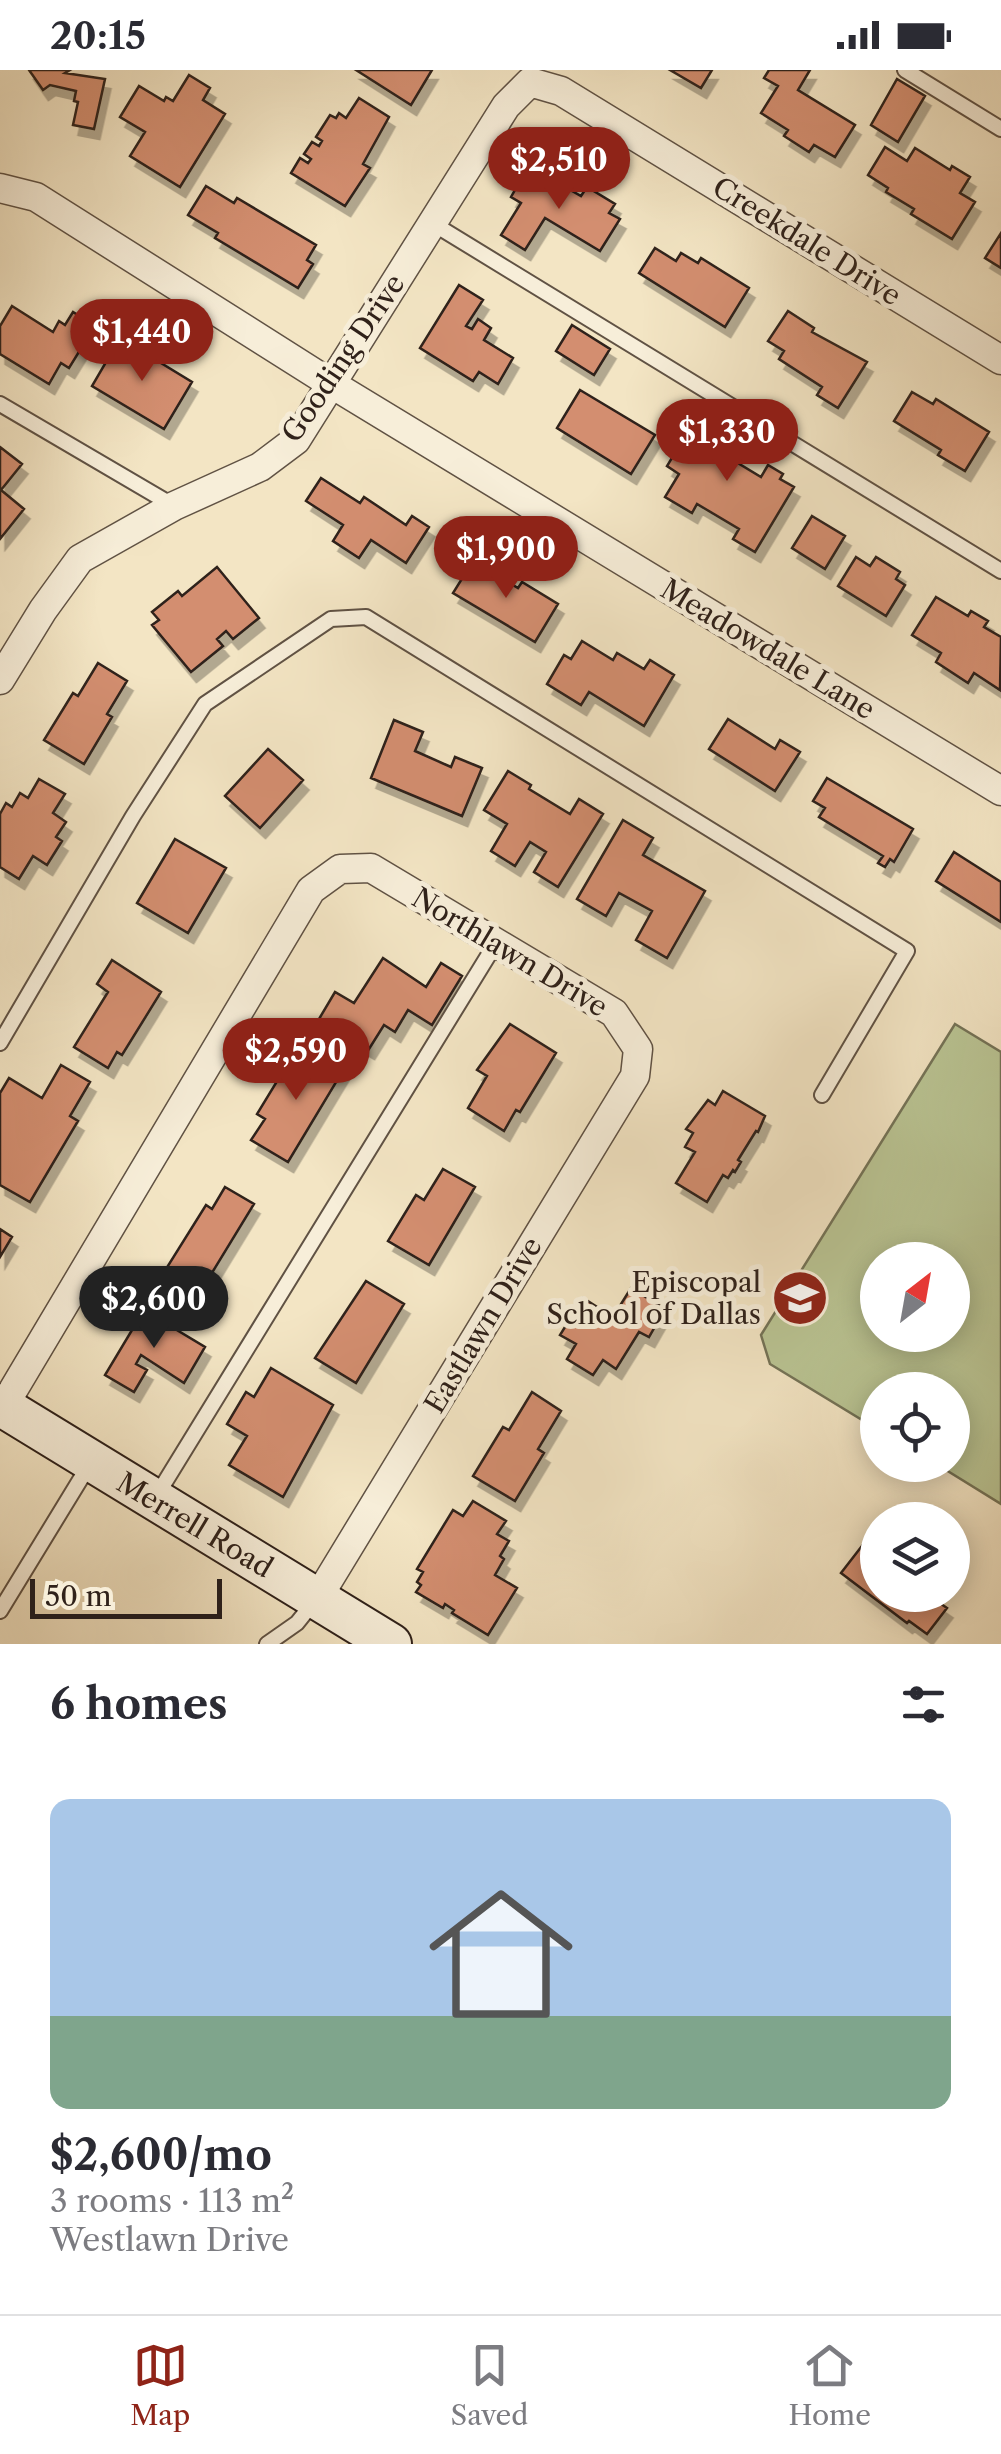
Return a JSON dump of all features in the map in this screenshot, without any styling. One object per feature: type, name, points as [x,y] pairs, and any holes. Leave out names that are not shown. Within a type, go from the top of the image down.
[{"type":"street","name":"Gooding Drive","points":[[0,680],[80,559],[174,506],[260,467],[296,440],[506,106],[530,82],[561,91]]},
{"type":"street","name":"Creekdale Drive","points":[[561,91],[1001,360]]},
{"type":"street","name":"Meadowdale Lane","points":[[0,188],[36,197],[330,383],[1001,791]]},
{"type":"street","name":"Northlawn Drive","points":[[1,1406],[310,890],[340,869],[371,868],[614,1013],[638,1049]]},
{"type":"street","name":"Eastlawn Drive","points":[[317,1599],[635,1076],[638,1049]]},
{"type":"street","name":"Merrell Road","points":[[1,1406],[391,1644]]},
{"type":"lane","points":[[905,70],[1001,129]]},
{"type":"lane","points":[[432,222],[1001,571]]},
{"type":"lane","points":[[0,404],[174,506]]},
{"type":"lane","points":[[0,1043],[133,816],[205,704],[331,619],[366,618],[907,952],[822,1095]]},
{"type":"lane","points":[[154,1500],[496,943]]},
{"type":"lane","points":[[0,1611],[91,1462]]},
{"type":"lane","points":[[266,1644],[297,1623],[317,1599]]},
{"type":"green space","points":[[955,1024],[1001,1052],[1001,1504],[965,1482],[970,1482],[970,1372],[860,1372],[860,1419],[770,1364],[761,1335]]},
{"type":"building","points":[[29,70],[70,70],[65,73],[105,79],[94,129],[73,125],[76,91],[50,85],[43,90]]},
{"type":"building","points":[[356,70],[432,70],[411,105]]},
{"type":"building","points":[[670,70],[712,70],[701,88]]},
{"type":"building","points":[[769,70],[810,70],[798,90],[855,125],[835,157],[814,145],[809,152],[784,136],[788,130],[761,113],[778,86],[764,78]]},
{"type":"building","points":[[189,75],[210,88],[203,100],[225,114],[180,187],[130,156],[145,132],[120,117],[139,86],[164,101],[166,97],[173,101]]},
{"type":"building","points":[[897,79],[925,96],[898,142],[871,125]]},
{"type":"building","points":[[359,98],[389,117],[363,164],[370,168],[345,206],[291,173],[300,158],[308,163],[311,159],[304,154],[312,142],[319,146],[322,141],[316,137],[330,115],[336,118],[339,113],[346,118]]},
{"type":"building","points":[[885,147],[907,161],[915,148],[950,170],[952,166],[970,177],[960,193],[975,202],[952,239],[911,214],[914,209],[868,175]]},
{"type":"building","points":[[527,169],[581,196],[587,187],[615,204],[609,213],[620,219],[600,251],[545,218],[525,250],[501,235],[521,203],[511,197]]},
{"type":"building","points":[[206,186],[234,203],[237,198],[316,245],[307,260],[313,264],[298,288],[215,238],[218,233],[188,215]]},
{"type":"building","points":[[1001,233],[1001,268],[985,258]]},
{"type":"building","points":[[655,248],[676,261],[681,253],[698,263],[701,258],[749,288],[725,327],[639,273]]},
{"type":"building","points":[[459,285],[483,300],[466,326],[472,329],[478,319],[491,328],[484,340],[513,358],[498,384],[479,372],[473,381],[420,348]]},
{"type":"building","points":[[12,306],[53,332],[59,321],[65,325],[73,312],[95,326],[69,368],[61,363],[49,384],[0,354],[0,326]]},
{"type":"building","points":[[788,311],[814,328],[812,332],[867,362],[838,408],[817,395],[822,387],[779,359],[784,351],[768,341]]},
{"type":"building","points":[[572,325],[610,349],[594,375],[556,351]]},
{"type":"building","points":[[120,338],[192,382],[164,429],[92,386]]},
{"type":"building","points":[[580,390],[655,435],[631,474],[557,428]]},
{"type":"building","points":[[912,392],[933,404],[936,399],[989,432],[965,471],[938,455],[941,450],[894,421]]},
{"type":"building","points":[[723,418],[744,431],[728,457],[761,477],[768,465],[794,487],[755,552],[733,539],[739,529],[697,504],[692,513],[665,497],[679,474],[667,466],[691,426],[712,436]]},
{"type":"building","points":[[0,447],[22,464],[1,490],[24,509],[0,539]]},
{"type":"building","points":[[321,478],[360,503],[364,497],[406,525],[412,516],[429,527],[406,563],[371,540],[359,558],[333,541],[343,525],[306,501]]},
{"type":"building","points":[[812,516],[845,536],[825,569],[792,548]]},
{"type":"building","points":[[856,557],[870,566],[876,557],[900,572],[896,579],[905,585],[886,616],[838,586]]},
{"type":"building","points":[[473,561],[518,588],[522,582],[558,604],[535,642],[453,593]]},
{"type":"building","points":[[217,567],[259,618],[233,639],[226,631],[217,639],[223,646],[191,672],[152,625],[159,620],[152,612],[178,591],[182,596]]},
{"type":"building","points":[[936,597],[968,616],[971,611],[988,621],[984,627],[1001,637],[1000,690],[974,673],[968,683],[936,662],[941,653],[912,635]]},
{"type":"building","points":[[582,641],[613,660],[617,653],[644,669],[650,660],[674,675],[644,726],[589,692],[581,705],[547,684],[564,655],[571,659]]},
{"type":"building","points":[[98,663],[127,681],[107,714],[112,717],[84,764],[44,740],[73,693],[78,696]]},
{"type":"building","points":[[728,719],[775,749],[780,740],[800,752],[775,791],[709,749]]},
{"type":"building","points":[[394,720],[423,732],[415,751],[451,767],[455,757],[482,768],[462,816],[371,778]]},
{"type":"building","points":[[268,749],[303,780],[260,828],[225,796]]},
{"type":"building","points":[[508,771],[570,814],[579,799],[603,814],[558,887],[534,872],[546,852],[530,842],[515,866],[491,851],[507,824],[484,810]]},
{"type":"building","points":[[827,778],[913,829],[894,862],[890,859],[885,867],[878,863],[883,856],[819,817],[825,808],[813,801]]},
{"type":"building","points":[[39,779],[65,794],[53,813],[66,822],[56,837],[62,841],[47,865],[33,856],[19,879],[0,867],[0,814],[6,803],[12,807],[20,793],[28,798]]},
{"type":"building","points":[[623,820],[653,838],[643,855],[705,891],[667,958],[636,940],[652,911],[619,893],[606,916],[577,899]]},
{"type":"building","points":[[175,839],[226,868],[188,933],[137,903]]},
{"type":"building","points":[[954,852],[1001,882],[1001,922],[936,881]]},
{"type":"building","points":[[383,958],[426,987],[441,963],[462,976],[432,1025],[408,1010],[395,1032],[384,1025],[369,1049],[319,1019],[335,992],[354,1003]]},
{"type":"building","points":[[112,960],[161,992],[122,1055],[117,1052],[108,1068],[74,1047],[108,992],[97,984]]},
{"type":"building","points":[[510,1024],[556,1053],[504,1131],[468,1108],[487,1076],[477,1070]]},
{"type":"building","points":[[296,1050],[325,1068],[333,1055],[347,1064],[288,1162],[251,1140],[265,1119],[257,1114]]},
{"type":"building","points":[[61,1065],[90,1082],[70,1116],[78,1121],[30,1202],[0,1185],[0,1093],[9,1078],[42,1098]]},
{"type":"building","points":[[723,1091],[765,1116],[738,1160],[741,1162],[735,1172],[728,1178],[723,1175],[707,1202],[676,1183],[695,1152],[685,1147],[693,1133],[686,1129],[708,1100],[715,1105]]},
{"type":"building","points":[[443,1169],[475,1187],[429,1265],[388,1241],[416,1195],[424,1200]]},
{"type":"building","points":[[225,1187],[254,1204],[196,1299],[161,1277],[206,1205],[212,1209]]},
{"type":"building","points":[[0,1229],[12,1237],[0,1257]]},
{"type":"building","points":[[366,1281],[404,1304],[356,1383],[315,1358]]},
{"type":"building","points":[[631,1288],[665,1309],[649,1337],[639,1332],[616,1369],[603,1360],[593,1375],[567,1359],[576,1344],[560,1335],[583,1298],[613,1317]]},
{"type":"building","points":[[147,1305],[160,1313],[157,1318],[205,1347],[184,1383],[141,1355],[136,1364],[147,1370],[134,1392],[105,1375]]},
{"type":"building","points":[[271,1368],[333,1405],[283,1497],[229,1465],[247,1436],[227,1424],[246,1392],[254,1397]]},
{"type":"building","points":[[532,1392],[561,1411],[538,1449],[544,1453],[515,1501],[473,1476],[503,1427],[509,1430]]},
{"type":"building","points":[[473,1501],[506,1521],[497,1534],[509,1541],[495,1575],[517,1588],[488,1635],[452,1613],[454,1610],[445,1604],[443,1608],[416,1592],[423,1572],[417,1569],[453,1510],[463,1516]]},
{"type":"building","points":[[860,1548],[860,1587],[841,1573]]},
{"type":"building","points":[[892,1612],[944,1612],[927,1634]]},
{"type":"place","name":"Episcopal School of Dallas","points":[[800,1298]]}]
